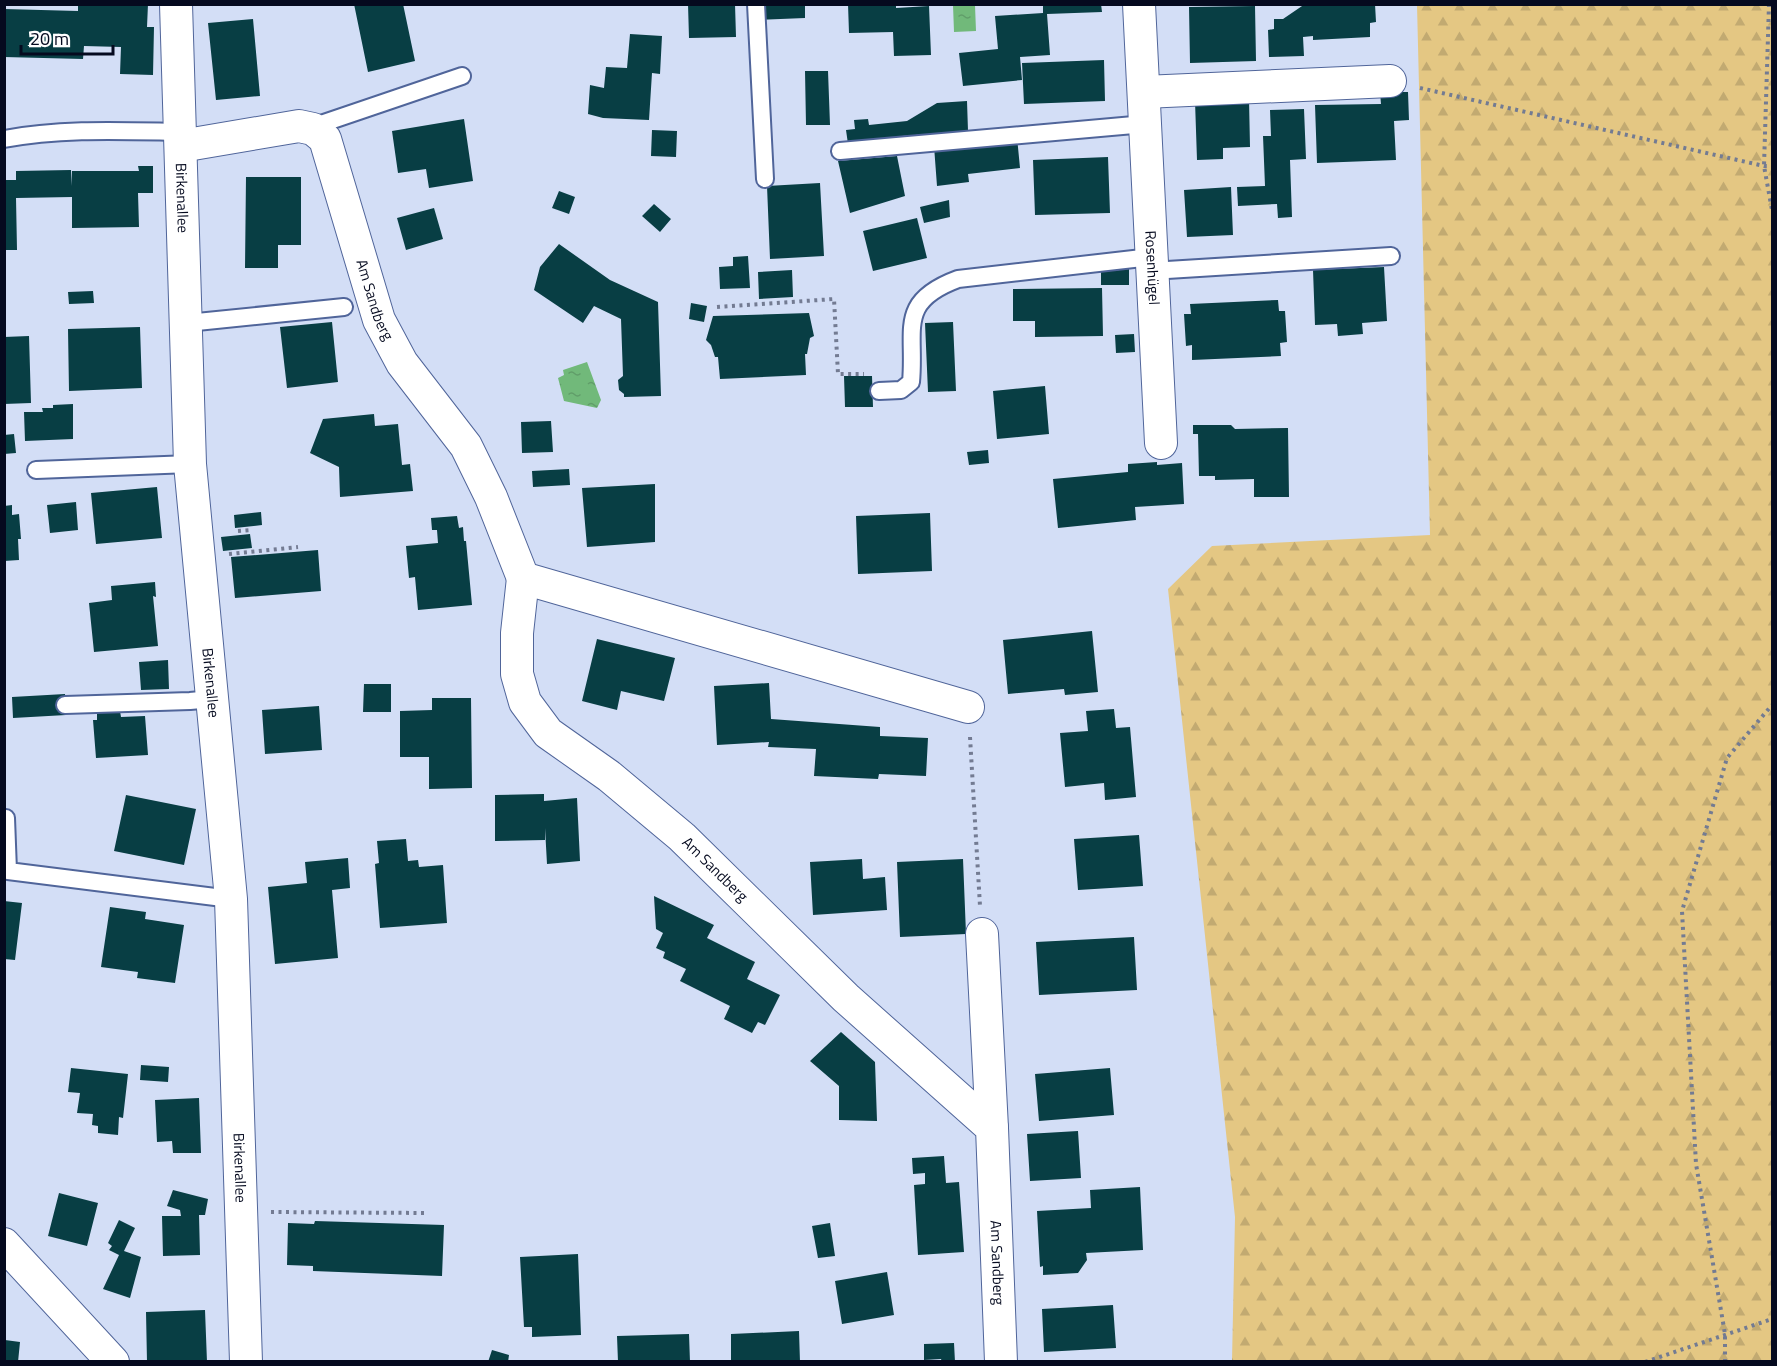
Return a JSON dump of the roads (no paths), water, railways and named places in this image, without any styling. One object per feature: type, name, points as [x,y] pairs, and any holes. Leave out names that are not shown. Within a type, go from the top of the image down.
[{"type":"street","name":"Birkenallee","points":[[176,4],[190,464],[231,899],[246,1362]]},
{"type":"street","name":"Rosenhügel","points":[[1139,4],[1161,443]]},
{"type":"street","points":[[1144,92],[1390,81]]},
{"type":"street","points":[[181,139],[299,126],[309,128]]},
{"type":"street","name":"Am Sandberg","points":[[309,128],[325,139],[379,320],[402,363],[466,446],[491,497],[523,578],[517,633],[517,674],[525,702],[548,733],[609,776],[682,837],[846,998],[992,1128]]},
{"type":"street","points":[[523,578],[968,707]]},
{"type":"street","name":"Am Sandberg","points":[[982,934],[1001,1362]]},
{"type":"street","points":[[4,1244],[113,1362]]},
{"type":"lane","points":[[756,4],[765,179]]},
{"type":"lane","points":[[309,128],[462,76]]},
{"type":"lane","points":[[840,151],[1145,123]]},
{"type":"lane","points":[[4,139],[77,132],[181,139]]},
{"type":"lane","points":[[879,392],[901,390],[911,382],[913,314],[922,301],[942,285],[958,279],[1151,264],[1392,256]]},
{"type":"lane","points":[[187,323],[344,307]]},
{"type":"lane","points":[[36,470],[190,464]]},
{"type":"lane","points":[[65,705],[212,699]]},
{"type":"lane","points":[[6,818],[8,871],[231,899]]},
{"type":"water","points":[[953,5],[975,5],[976,31],[954,32]]},
{"type":"water","points":[[587,362],[601,400],[597,408],[564,401],[558,378],[564,375],[563,370]]}]
